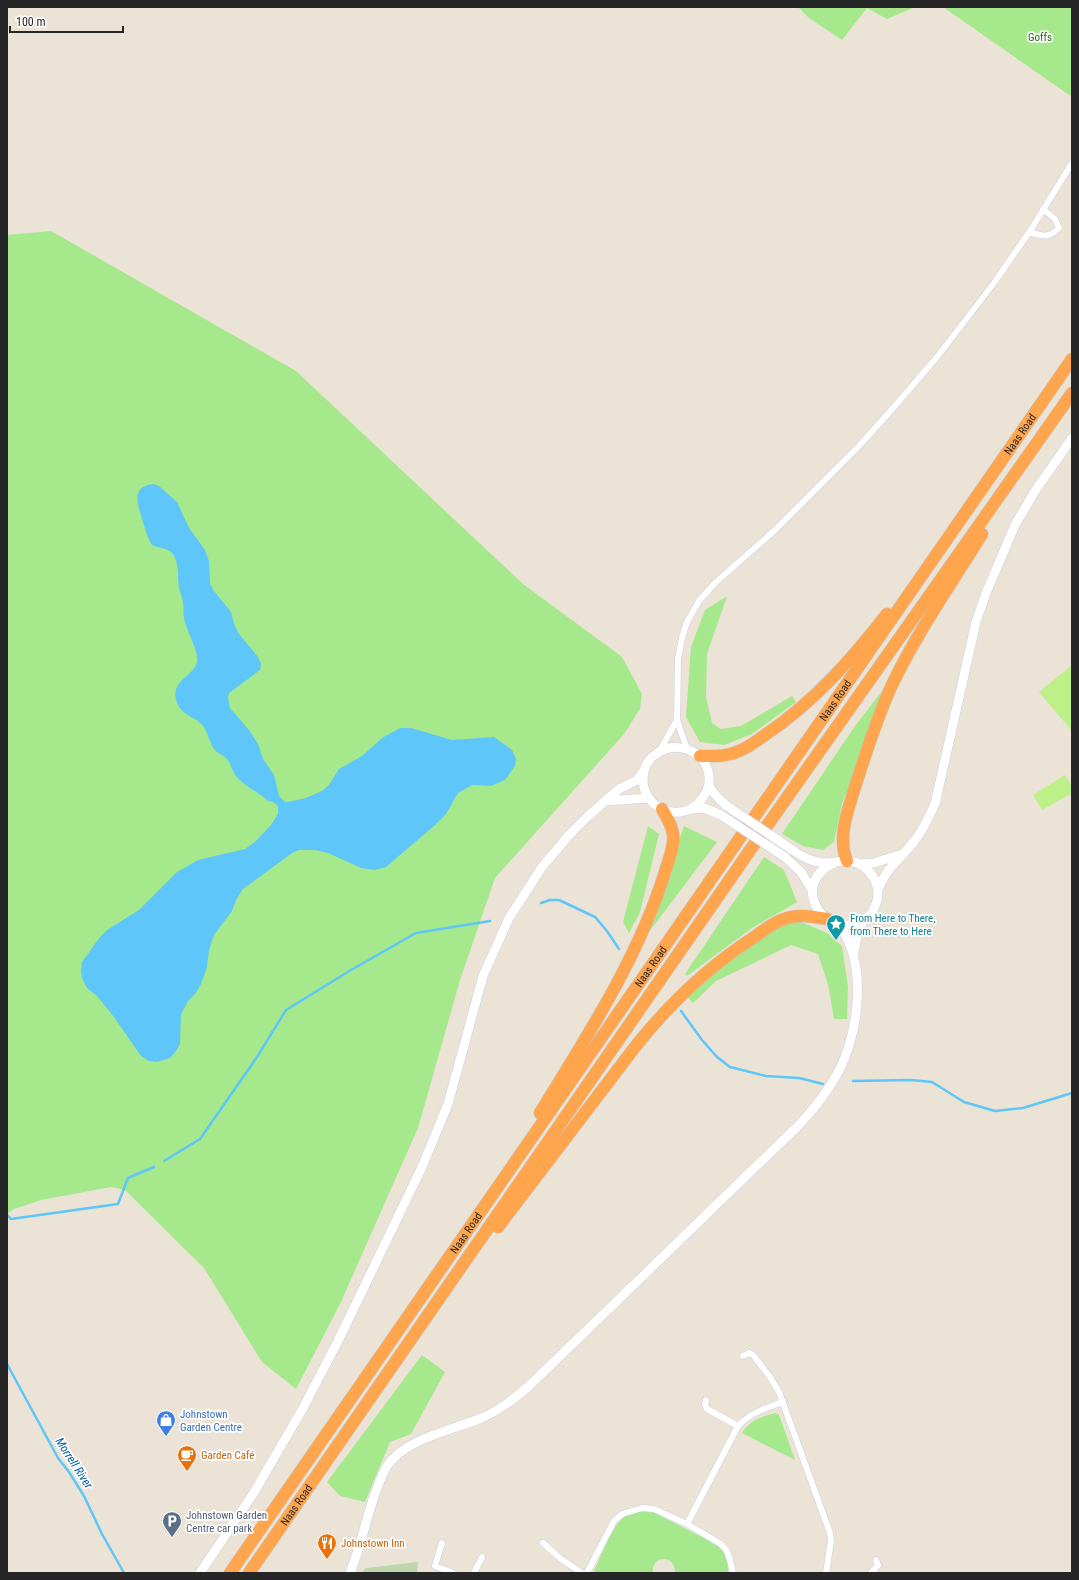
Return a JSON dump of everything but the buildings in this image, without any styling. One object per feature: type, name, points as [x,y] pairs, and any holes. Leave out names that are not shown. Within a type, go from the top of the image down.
[{"type":"highway","name":"Naas Road","points":[[230,1573],[1072,360]]},
{"type":"highway","name":"Naas Road","points":[[249,1573],[762,833],[1072,394]]},
{"type":"highway","points":[[853,862],[843,848],[843,837],[849,806],[880,710],[910,650],[990,520],[1072,397]]},
{"type":"highway","points":[[700,756],[720,756],[731,754],[746,748],[791,716],[822,689],[855,654],[892,608],[926,558],[1004,460]]},
{"type":"highway","points":[[410,1312],[537,1118],[594,1024],[627,963],[646,924],[671,851],[674,835],[669,820],[662,809]]},
{"type":"highway","points":[[424,1320],[462,1276],[630,1053],[674,1002],[723,959],[772,925],[786,918],[798,916],[827,919]]},
{"type":"street","points":[[687,749],[677,720],[678,659],[687,622],[699,601],[715,583],[775,530],[859,446],[936,357],[994,284],[1029,232],[1072,162]]},
{"type":"street","points":[[1029,232],[1044,236],[1053,234],[1059,228],[1056,219],[1043,210]]},
{"type":"street","points":[[878,890],[883,877],[915,841],[925,826],[935,804],[976,622],[995,569],[1015,524],[1072,438]]},
{"type":"street","points":[[659,752],[677,720]]},
{"type":"street","points":[[200,1573],[253,1494],[302,1410],[339,1339],[422,1167],[448,1104],[484,976],[509,918],[542,867],[574,830],[619,789],[637,780],[653,756],[659,752],[673,747],[687,749],[700,756],[708,769],[709,785],[703,799],[690,810]]},
{"type":"street","points":[[645,768],[643,784],[648,798],[662,809],[677,812],[704,808],[721,815],[785,857],[801,872],[812,890]]},
{"type":"street","points":[[709,785],[727,806],[803,857],[818,863],[877,862],[903,853]]},
{"type":"street","points":[[605,801],[648,798]]},
{"type":"street","points":[[834,863],[821,870],[813,883],[812,890],[814,904],[827,919],[838,924],[856,924],[864,920],[875,907],[878,899],[878,890],[872,874],[853,862]]},
{"type":"street","points":[[350,1573],[381,1477],[387,1466],[396,1456],[412,1444],[482,1418],[515,1398],[578,1340],[783,1140],[813,1109],[826,1093],[836,1076],[849,1045],[854,1027],[857,983],[854,952],[857,936],[864,920]]},
{"type":"street","points":[[838,924],[844,931],[854,952]]},
{"type":"street","points":[[743,1356],[749,1353],[753,1355],[770,1377],[779,1392],[830,1533],[831,1541],[826,1573]]},
{"type":"street","points":[[706,1400],[705,1405],[707,1409],[738,1426]]},
{"type":"street","points":[[687,1524],[738,1426],[745,1418],[782,1402]]},
{"type":"street","points":[[587,1573],[614,1521],[622,1514],[642,1508],[654,1508],[687,1524],[721,1544],[729,1556],[733,1573]]},
{"type":"street","points":[[543,1542],[561,1559],[582,1573]]},
{"type":"street","points":[[442,1543],[435,1566],[453,1573]]},
{"type":"street","points":[[474,1573],[482,1558]]},
{"type":"street","points":[[871,1573],[878,1565],[876,1560]]},
{"type":"green space","points":[[798,7],[915,7],[887,19],[867,8],[842,40],[809,18]]},
{"type":"green space","name":"Goffs","points":[[943,7],[1072,7],[1072,97]]},
{"type":"green space","points":[[51,231],[296,371],[523,584],[622,657],[642,694],[640,709],[624,734],[495,878],[460,980],[418,1128],[340,1304],[296,1389],[262,1362],[204,1268],[125,1190],[111,1187],[41,1200],[14,1209],[7,1214],[7,235]]},
{"type":"green space","points":[[727,596],[707,654],[706,697],[712,723],[721,729],[741,726],[792,696],[796,702],[752,734],[724,745],[700,742],[686,717],[691,647],[705,610]]},
{"type":"green space","points":[[1072,666],[1072,731],[1039,692]]},
{"type":"green space","points":[[886,686],[842,804],[834,842],[823,850],[803,846],[782,834],[855,726]]},
{"type":"green space","points":[[1065,775],[1072,786],[1072,793],[1042,810],[1033,795]]},
{"type":"green space","points":[[648,826],[659,834],[640,912],[629,933],[623,922]]},
{"type":"green space","points":[[684,826],[717,842],[646,936]]},
{"type":"green space","points":[[764,857],[784,870],[797,902],[752,928],[687,976],[685,974]]},
{"type":"green space","points":[[794,919],[827,933],[842,946],[848,987],[847,1019],[834,1019],[828,984],[818,954],[791,945],[716,981],[693,1003],[686,996],[746,946]]},
{"type":"green space","points":[[422,1355],[445,1372],[411,1434],[390,1442],[365,1502],[340,1496],[327,1482]]},
{"type":"green space","points":[[776,1413],[779,1415],[795,1460],[742,1433],[753,1422],[762,1417]]},
{"type":"green space","points":[[647,1511],[655,1513],[722,1549],[728,1563],[728,1573],[675,1573],[672,1562],[664,1559],[659,1560],[656,1563],[653,1567],[653,1573],[595,1573],[594,1571],[614,1529],[623,1518],[637,1512]]},
{"type":"green space","points":[[418,1562],[417,1573],[361,1573],[366,1568]]},
{"type":"water","points":[[153,484],[159,486],[177,502],[189,528],[205,550],[209,561],[210,584],[231,612],[234,624],[239,634],[258,657],[261,664],[260,670],[229,693],[228,698],[230,708],[249,730],[258,744],[263,759],[274,775],[279,796],[285,802],[306,798],[322,791],[329,785],[339,769],[362,756],[382,738],[400,728],[411,728],[452,740],[494,737],[512,750],[516,759],[515,766],[505,780],[491,786],[472,785],[458,793],[446,814],[386,867],[375,870],[361,868],[328,853],[315,850],[299,850],[292,853],[243,889],[236,900],[232,911],[214,935],[209,950],[207,967],[201,984],[195,994],[188,1001],[181,1014],[180,1044],[170,1058],[157,1062],[149,1061],[141,1056],[114,1017],[97,996],[87,988],[82,978],[82,962],[100,937],[107,930],[139,910],[177,872],[198,860],[245,849],[256,841],[271,825],[278,814],[278,806],[273,802],[268,801],[240,781],[226,758],[214,749],[201,723],[186,714],[177,703],[175,695],[176,689],[195,667],[197,657],[184,618],[183,601],[179,588],[178,570],[175,557],[170,551],[152,545],[146,532],[139,508],[137,497],[138,492],[146,486]]},
{"type":"waterway","name":"Morrell River","points":[[541,903],[550,900],[559,900],[595,917],[619,949]]},
{"type":"waterway","points":[[164,1161],[200,1139],[257,1057],[286,1010],[351,970],[416,933],[490,921]]},
{"type":"waterway","points":[[681,1011],[702,1040],[717,1057],[730,1067],[766,1076],[799,1078],[823,1084]]},
{"type":"waterway","points":[[853,1081],[911,1080],[932,1082],[964,1102],[995,1111],[1023,1108],[1072,1093]]},
{"type":"waterway","points":[[7,1215],[11,1219],[118,1204],[128,1178],[154,1167]]},
{"type":"waterway","name":"Morrell River","points":[[7,1364],[58,1458],[84,1496],[102,1534],[124,1573]]},
{"type":"place","name":"From Here to There, from There to Here","points":[[836,941]]},
{"type":"place","name":"Johnstown Garden Centre","points":[[166,1437]]},
{"type":"place","name":"Garden Café","points":[[187,1472]]},
{"type":"place","name":"Johnstown Garden Centre car park","points":[[172,1538]]},
{"type":"place","name":"Johnstown Inn","points":[[327,1560]]}]
